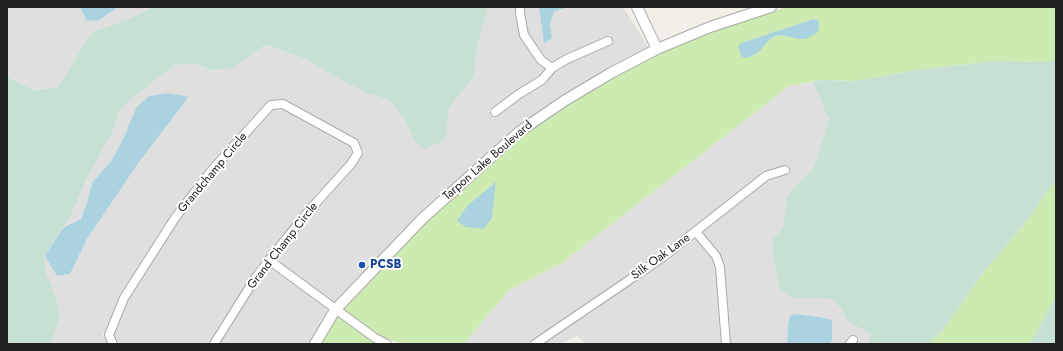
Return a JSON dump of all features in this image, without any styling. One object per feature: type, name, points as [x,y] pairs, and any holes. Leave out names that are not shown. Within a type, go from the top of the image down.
[{"type":"street","points":[[520,7],[524,35],[541,60],[552,68]]},
{"type":"street","points":[[637,7],[657,49]]},
{"type":"street","name":"Tarpon Lake Boulevard","points":[[315,344],[335,310],[422,219],[519,132],[564,101],[657,49],[710,27],[771,7]]},
{"type":"street","points":[[495,112],[519,94],[542,80],[552,68],[608,41]]},
{"type":"street","name":"Grandchamp Circle","points":[[113,344],[108,335],[124,298],[174,218],[211,170],[271,105],[283,104],[290,107],[354,143],[358,153]]},
{"type":"street","name":"Grand Champ Circle","points":[[214,344],[256,277],[307,213],[351,164],[358,153]]},
{"type":"street","name":"Silk Oak Lane","points":[[535,344],[664,257],[766,176],[785,170]]},
{"type":"street","points":[[696,232],[716,256],[720,267],[726,344]]},
{"type":"street","points":[[269,260],[335,310],[375,338],[387,344]]},
{"type":"shaded area","points":[[7,7],[80,7],[86,20],[98,21],[118,7],[154,7],[126,20],[80,51],[58,87],[34,90],[9,78],[7,72]]},
{"type":"shaded area","points":[[488,7],[516,7],[515,15],[521,38],[540,66],[546,69],[539,76],[489,111],[493,118],[543,83],[555,71],[568,63],[613,43],[610,35],[553,63],[545,57],[528,33],[524,7],[539,7],[544,44],[552,38],[550,24],[554,12],[567,7],[623,7],[649,48],[335,304],[275,259],[310,215],[354,167],[361,156],[364,155],[364,151],[356,139],[286,100],[268,102],[209,168],[171,216],[121,296],[105,332],[103,333],[103,337],[108,344],[50,344],[59,320],[57,300],[45,270],[45,256],[57,276],[70,274],[87,239],[139,162],[189,98],[168,93],[150,96],[136,108],[124,137],[112,160],[92,183],[81,219],[63,228],[72,213],[85,182],[114,129],[120,110],[132,98],[173,65],[195,64],[214,71],[254,53],[265,45],[310,60],[342,81],[367,93],[391,100],[405,120],[414,141],[446,139],[449,108],[474,76],[474,65],[480,35]]},
{"type":"shaded area","points":[[813,82],[829,120],[814,167],[787,196],[783,228],[773,238],[776,274],[780,289],[791,298],[829,298],[842,309],[847,321],[872,334],[868,344],[855,344],[859,339],[853,334],[845,344],[830,344],[832,340],[832,320],[796,314],[789,318],[787,344],[730,344],[724,266],[719,253],[702,232],[767,180],[789,173],[788,165],[763,173],[661,254],[528,344],[464,344],[509,290],[562,263],[789,86]]},
{"type":"shaded area","points":[[282,108],[351,146],[353,153],[347,162],[304,210],[268,254],[253,274],[209,344],[123,344],[116,341],[113,334],[128,300],[178,220],[214,173],[273,109]]},
{"type":"shaded area","points":[[695,238],[712,259],[716,269],[721,344],[586,344],[577,336],[560,344],[543,344],[666,261]]},
{"type":"shaded area","points":[[269,266],[330,311],[310,344],[219,344]]},
{"type":"green space","points":[[154,7],[488,7],[480,35],[474,65],[474,76],[449,108],[446,139],[425,149],[414,141],[405,120],[390,100],[367,93],[342,81],[309,60],[275,48],[265,45],[234,67],[214,71],[195,64],[173,65],[132,98],[120,110],[114,129],[85,182],[72,213],[45,256],[45,270],[57,300],[59,320],[50,344],[7,344],[7,72],[9,78],[34,90],[58,87],[93,32],[126,20]]},
{"type":"green space","points":[[787,7],[1056,7],[1056,60],[1047,62],[996,61],[917,70],[856,81],[821,80],[789,86],[562,263],[509,290],[464,344],[406,344],[383,338],[342,309],[425,222],[521,135],[612,77],[658,53],[711,31]],"holes":[[[813,19],[817,19],[801,39],[778,35],[770,39],[758,53],[746,58],[741,43]]]},
{"type":"green space","points":[[1056,60],[1056,180],[1022,227],[982,274],[940,334],[927,344],[868,344],[871,334],[847,321],[842,309],[829,298],[791,298],[780,289],[776,274],[773,238],[783,228],[787,196],[814,167],[829,120],[813,82],[821,80],[856,81],[917,70],[996,61],[1047,62]]},
{"type":"green space","points":[[1056,180],[1056,296],[1029,344],[927,344],[940,334],[982,274],[1022,227]]},
{"type":"green space","points":[[1056,296],[1056,344],[1029,344],[1034,337]]},
{"type":"green space","points":[[336,316],[376,344],[320,344]]},
{"type":"water","points":[[80,7],[118,7],[98,21],[86,20]]},
{"type":"water","points":[[539,7],[567,7],[554,12],[550,24],[552,38],[544,44]]},
{"type":"water","points":[[813,19],[818,20],[819,25],[819,30],[815,34],[805,39],[778,35],[770,39],[758,53],[746,58],[742,57],[738,47],[741,43]]},
{"type":"water","points":[[168,93],[189,97],[139,162],[87,239],[70,274],[57,276],[45,256],[63,228],[81,219],[92,183],[112,160],[124,137],[136,108],[149,96]]},
{"type":"water","points":[[496,182],[492,218],[484,229],[466,227],[457,221],[467,206]]},
{"type":"water","points":[[796,314],[832,320],[832,340],[830,344],[787,344],[789,318]]},
{"type":"place","name":"PCSB","points":[[362,265]]}]
